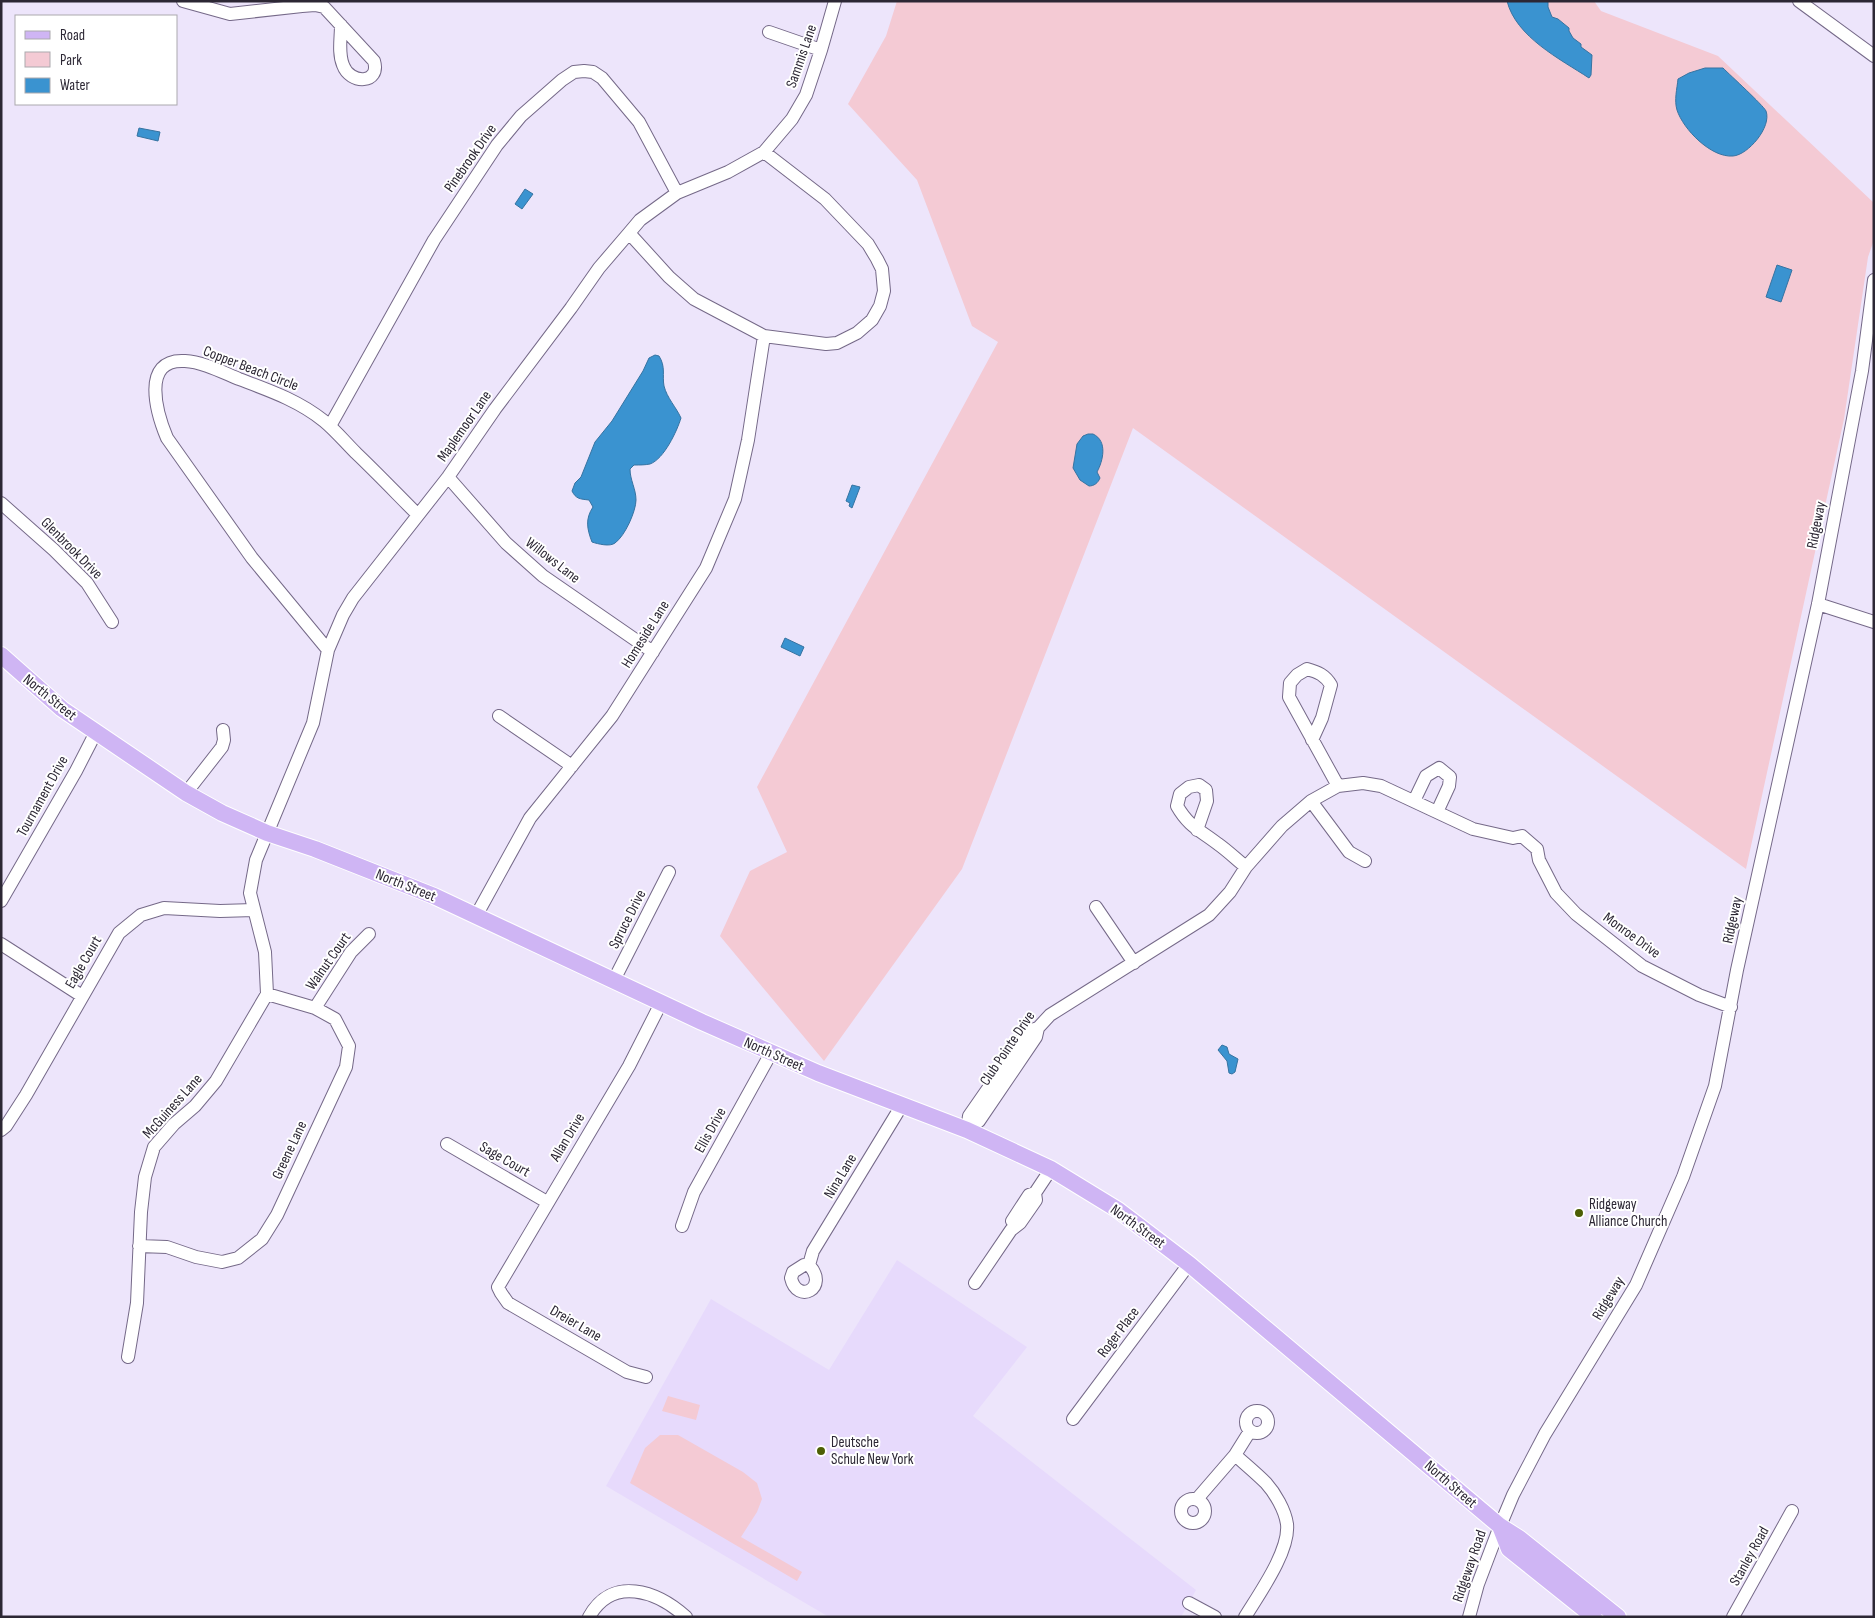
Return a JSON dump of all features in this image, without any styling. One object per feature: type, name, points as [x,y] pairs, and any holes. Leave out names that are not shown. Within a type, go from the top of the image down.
[{"type":"main road","name":"North Street","points":[[1,655],[62,709],[186,792],[222,813],[267,833],[315,849],[415,888],[771,1053],[967,1130],[1050,1169],[1118,1210],[1189,1264],[1500,1526],[1519,1538],[1618,1617]]},
{"type":"main road","name":"North Street","points":[[1500,1526],[1509,1549],[1594,1617]]},
{"type":"street","points":[[183,1],[230,14],[315,5],[324,8],[341,25],[361,46],[374,61],[376,68],[374,74],[363,80],[351,77],[343,65],[340,54],[341,25]]},
{"type":"street","name":"Sammis Lane","points":[[792,119],[806,95],[835,1]]},
{"type":"street","points":[[1799,1],[1874,56]]},
{"type":"street","points":[[769,32],[821,50]]},
{"type":"street","name":"Pinebrook Drive","points":[[330,426],[434,240],[497,145],[521,116],[562,80],[574,72],[584,71],[593,72],[602,78],[639,122],[677,193]]},
{"type":"street","name":"Maplemoor Lane","points":[[267,833],[313,723],[328,650],[343,615],[353,598],[448,478],[495,409],[571,308],[598,268],[629,232],[640,220],[677,193],[728,172],[764,152],[792,119]]},
{"type":"street","points":[[629,232],[669,276],[694,299],[764,336],[826,344],[848,339],[872,320],[880,306],[884,291],[882,269],[868,244],[825,198],[764,152]]},
{"type":"street","name":"Ridgeway","points":[[1500,1526],[1545,1434],[1636,1285],[1683,1177],[1715,1086],[1737,970],[1818,604],[1862,371],[1874,280]]},
{"type":"street","name":"Homeside Lane","points":[[476,916],[530,818],[612,716],[706,568],[735,499],[748,440],[764,336]]},
{"type":"street","name":"Copper Beach Circle","points":[[328,650],[252,558],[167,438],[162,426],[155,388],[155,377],[166,364],[186,361],[202,365],[291,399],[330,426],[418,515]]},
{"type":"street","name":"Willows Lane","points":[[448,478],[506,543],[543,576],[653,652]]},
{"type":"street","name":"Glenbrook Drive","points":[[1,503],[54,550],[87,583],[112,622]]},
{"type":"street","points":[[1818,604],[1874,622]]},
{"type":"street","points":[[1312,740],[1322,718],[1331,685],[1327,678],[1307,669],[1297,674],[1290,683],[1289,697],[1312,740],[1338,786]]},
{"type":"street","points":[[499,716],[572,766]]},
{"type":"street","points":[[186,792],[222,747],[224,740],[223,730]]},
{"type":"street","name":"Tournament Drive","points":[[1,901],[76,771],[96,732]]},
{"type":"street","points":[[1414,801],[1426,776],[1439,768],[1450,778],[1450,786],[1437,812]]},
{"type":"street","name":"Club Pointe Drive","points":[[967,1130],[968,1116],[1028,1032],[1038,1028],[1050,1015],[1209,915],[1230,892],[1246,867],[1282,826],[1311,801],[1338,786],[1363,783],[1381,786],[1472,829],[1513,838],[1539,860]]},
{"type":"street","points":[[1311,801],[1349,852],[1365,861]]},
{"type":"street","points":[[1197,830],[1217,843],[1246,867]]},
{"type":"street","points":[[267,833],[256,860],[250,893],[265,952],[267,994]]},
{"type":"street","name":"Monroe Drive","points":[[1539,860],[1556,893],[1576,914],[1642,966],[1699,995],[1731,1007]]},
{"type":"street","name":"Spruce Drive","points":[[614,980],[669,872]]},
{"type":"street","points":[[1096,907],[1134,963]]},
{"type":"street","name":"Eagle Court","points":[[1,1130],[6,1126],[26,1094],[119,933],[141,915],[164,908],[220,911],[254,910]]},
{"type":"street","name":"Walnut Court","points":[[315,1008],[351,952],[369,934]]},
{"type":"street","points":[[1,944],[82,996]]},
{"type":"street","name":"Greene Lane","points":[[139,1246],[167,1247],[222,1262],[238,1258],[262,1239],[277,1215],[346,1066],[348,1046],[335,1019],[315,1008],[267,994]]},
{"type":"street","name":"McGuiness Lane","points":[[128,1357],[137,1303],[139,1246],[145,1177],[154,1147],[174,1124],[195,1106],[216,1081],[267,994]]},
{"type":"street","name":"Allan Drive","points":[[498,1287],[629,1066],[661,1003]]},
{"type":"street","name":"Ellis Drive","points":[[682,1226],[694,1192],[771,1053]]},
{"type":"street","name":"Nina Lane","points":[[808,1265],[813,1251],[902,1105]]},
{"type":"street","name":"Sage Court","points":[[447,1144],[547,1202]]},
{"type":"street","points":[[975,1283],[1011,1230],[1013,1219],[1029,1195],[1035,1193],[1050,1169]]},
{"type":"street","name":"Roger Place","points":[[1073,1419],[1189,1264]]},
{"type":"street","name":"Dreier Lane","points":[[498,1287],[508,1303],[627,1372],[646,1377]]},
{"type":"street","points":[[1197,1499],[1234,1455],[1250,1431]]},
{"type":"street","points":[[1234,1455],[1266,1484],[1279,1502],[1287,1523],[1285,1542],[1273,1571],[1245,1617]]},
{"type":"street","name":"Stanley Road","points":[[1733,1617],[1792,1511]]},
{"type":"street","name":"Ridgeway Road","points":[[1468,1617],[1478,1584],[1500,1526]]},
{"type":"street","points":[[589,1617],[594,1606],[600,1601],[614,1594],[628,1591],[646,1593],[673,1605],[686,1617]]},
{"type":"street","points":[[1189,1603],[1214,1617]]},
{"type":"shaded area","name":"Deutsche Schule New York","points":[[897,1260],[1027,1347],[973,1416],[1196,1590],[1181,1617],[829,1617],[606,1486],[711,1299],[829,1370]]},
{"type":"green space","points":[[897,1],[1594,1],[1601,11],[1718,56],[1874,203],[1874,240],[1868,257],[1844,419],[1746,869],[1133,428],[962,869],[824,1061],[720,936],[750,871],[787,852],[757,787],[998,342],[972,326],[917,180],[848,104],[886,36]]},
{"type":"green space","points":[[668,1396],[700,1405],[696,1420],[662,1411]]},
{"type":"green space","points":[[660,1435],[678,1435],[743,1472],[757,1483],[762,1499],[757,1512],[741,1537],[802,1572],[797,1581],[630,1483],[645,1448]]},
{"type":"water","points":[[1507,1],[1548,1],[1552,17],[1558,19],[1569,28],[1573,38],[1592,55],[1591,75],[1589,78],[1540,46],[1529,36],[1512,14]]},
{"type":"water","points":[[1705,68],[1723,68],[1766,111],[1767,117],[1762,132],[1752,146],[1739,154],[1733,156],[1725,155],[1707,147],[1699,141],[1680,118],[1676,106],[1678,79]]},
{"type":"water","points":[[139,128],[160,132],[158,141],[137,136]]},
{"type":"water","points":[[525,189],[533,194],[522,209],[515,204]]},
{"type":"water","points":[[1777,265],[1792,270],[1781,302],[1766,297]]},
{"type":"water","points":[[655,355],[659,356],[662,364],[665,390],[681,418],[673,437],[660,457],[650,464],[634,465],[630,469],[636,505],[629,523],[619,540],[610,545],[592,542],[588,524],[593,507],[589,500],[575,496],[572,491],[575,483],[581,477],[595,442],[612,421],[649,358]]},
{"type":"water","points":[[1088,434],[1098,437],[1101,441],[1103,452],[1097,472],[1100,478],[1096,484],[1089,486],[1080,480],[1073,468],[1077,444],[1083,436]]},
{"type":"water","points":[[852,485],[860,487],[852,508],[849,506],[850,503],[846,501]]},
{"type":"water","points":[[785,638],[804,647],[800,656],[781,647]]},
{"type":"water","points":[[1222,1045],[1227,1047],[1229,1054],[1238,1059],[1235,1072],[1232,1074],[1229,1073],[1227,1061],[1218,1050]]},
{"type":"place","name":"Ridgeway Alliance Church","points":[[1579,1213]]},
{"type":"place","name":"Deutsche Schule New York","points":[[821,1451]]}]
